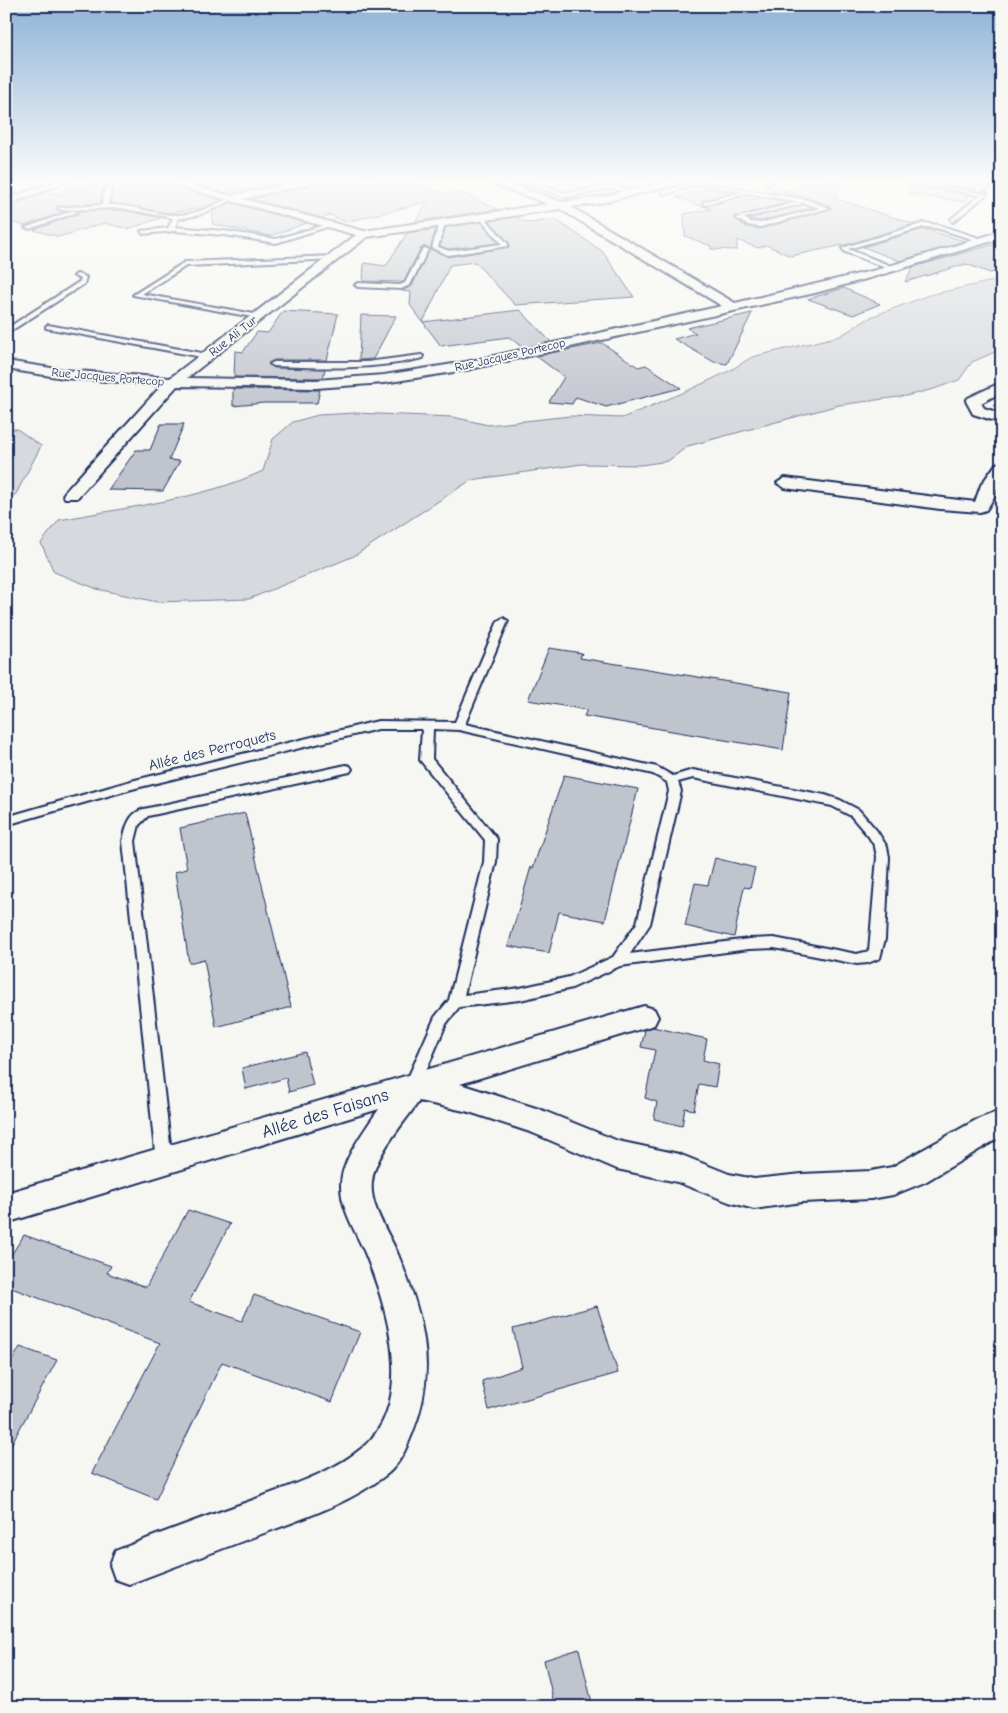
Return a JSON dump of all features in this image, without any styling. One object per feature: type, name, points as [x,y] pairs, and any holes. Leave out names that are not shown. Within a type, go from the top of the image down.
[{"type":"street","name":"Rue Ali Tur","points":[[71,495],[173,382],[329,262]]},
{"type":"street","points":[[657,262],[731,306]]},
{"type":"street","name":"Rue Jacques Portecop","points":[[6,365],[64,374],[173,382],[316,384],[384,379],[466,366],[814,289],[911,262]]},
{"type":"street","points":[[1002,386],[973,401],[978,411],[1002,419]]},
{"type":"street","points":[[785,483],[864,492],[940,504],[980,507],[985,500],[989,485],[1002,467]]},
{"type":"street","points":[[985,500],[1002,504]]},
{"type":"street","name":"Allée des Faisans","points":[[6,1208],[644,1017]]},
{"type":"street","points":[[129,1565],[305,1499],[371,1465],[386,1449],[397,1429],[407,1401],[410,1373],[410,1341],[398,1291],[358,1202],[356,1182],[371,1147],[412,1087],[469,1099],[539,1122],[617,1155],[653,1161],[679,1168],[729,1188],[754,1194],[802,1188],[871,1185],[892,1181],[914,1172],[986,1130],[1002,1123]]},
{"type":"lane","points":[[236,262],[185,264],[136,295],[258,316]]},
{"type":"lane","points":[[358,285],[401,286],[408,284],[419,262]]},
{"type":"lane","points":[[876,262],[892,268]]},
{"type":"lane","points":[[6,332],[82,283],[84,278],[77,276]]},
{"type":"lane","points":[[48,327],[207,356]]},
{"type":"lane","points":[[274,364],[326,366],[393,364],[422,357]]},
{"type":"lane","points":[[459,726],[503,621]]},
{"type":"lane","name":"Allée des Perroquets","points":[[6,821],[131,785],[378,725],[459,726],[657,771],[672,780]]},
{"type":"lane","points":[[412,1087],[440,1021],[455,1002],[490,862],[491,839],[442,782],[426,760],[428,726]]},
{"type":"lane","points":[[164,1161],[129,841],[133,822],[144,813],[346,770]]},
{"type":"lane","points":[[455,1002],[520,994],[572,982],[618,961],[749,944],[774,943],[858,959],[868,958],[875,954],[878,939],[883,857],[881,847],[873,834],[855,813],[825,799],[693,774],[672,780],[675,791],[643,924],[618,961]]},
{"type":"shaded area","points":[[1002,279],[1002,349],[972,362],[959,380],[906,396],[839,405],[688,446],[668,461],[641,465],[582,464],[471,480],[354,556],[249,599],[157,602],[97,589],[54,572],[41,543],[59,520],[189,496],[239,481],[263,471],[273,439],[293,422],[318,415],[355,413],[453,417],[488,425],[570,416],[622,418],[685,392],[731,370],[752,357],[840,336],[871,317],[929,295]]},
{"type":"shaded area","points":[[6,429],[17,429],[41,446],[16,494],[6,499]]},
{"type":"building","points":[[389,262],[414,262],[404,282],[363,281],[364,263],[386,266]]},
{"type":"building","points":[[423,262],[610,262],[634,297],[515,305],[475,262],[450,265],[423,322],[520,310],[551,342],[523,348],[509,337],[441,346],[410,305],[411,292],[402,291],[412,286]]},
{"type":"building","points":[[931,262],[1002,262],[1002,271],[990,273],[966,264],[905,282],[913,267]]},
{"type":"building","points":[[844,288],[880,304],[853,315],[808,299]]},
{"type":"building","points":[[283,311],[338,314],[327,360],[274,360],[268,363],[274,368],[325,369],[323,378],[234,377],[235,351],[243,352],[257,332],[268,333]]},
{"type":"building","points":[[752,313],[727,364],[714,362],[674,339],[696,333],[687,328]]},
{"type":"building","points":[[361,315],[396,316],[373,359],[359,360]]},
{"type":"building","points":[[602,343],[638,367],[646,365],[681,388],[606,407],[576,397],[572,404],[549,402],[564,377],[536,356]]},
{"type":"building","points":[[233,389],[320,390],[317,403],[264,403],[233,406]]},
{"type":"building","points":[[161,424],[184,424],[169,460],[180,461],[163,491],[108,490],[136,450],[150,450]]},
{"type":"building","points":[[549,648],[582,653],[580,658],[791,692],[783,750],[584,716],[587,710],[528,700]]},
{"type":"building","points":[[564,775],[638,789],[605,921],[559,912],[549,953],[508,946],[531,867],[533,868]]},
{"type":"building","points":[[245,813],[291,1007],[216,1027],[204,959],[189,963],[175,872],[187,869],[180,828]]},
{"type":"building","points":[[715,858],[755,868],[750,888],[744,887],[734,937],[685,926],[695,883],[708,885]]},
{"type":"building","points":[[653,1027],[707,1039],[703,1060],[719,1064],[715,1087],[699,1084],[694,1110],[685,1108],[682,1126],[654,1119],[657,1102],[645,1098],[655,1050],[641,1047],[645,1030]]},
{"type":"building","points":[[305,1052],[313,1085],[289,1092],[286,1078],[246,1089],[242,1068]]},
{"type":"building","points":[[188,1210],[230,1224],[189,1302],[242,1321],[254,1295],[360,1332],[332,1402],[222,1362],[156,1499],[92,1473],[160,1343],[6,1286],[6,1263],[24,1235],[111,1266],[107,1273],[146,1287]]},
{"type":"building","points":[[597,1306],[618,1373],[489,1410],[482,1381],[522,1367],[513,1329]]},
{"type":"building","points":[[20,1347],[57,1360],[6,1454],[6,1371]]},
{"type":"building","points":[[579,1649],[593,1707],[555,1707],[544,1660]]}]
